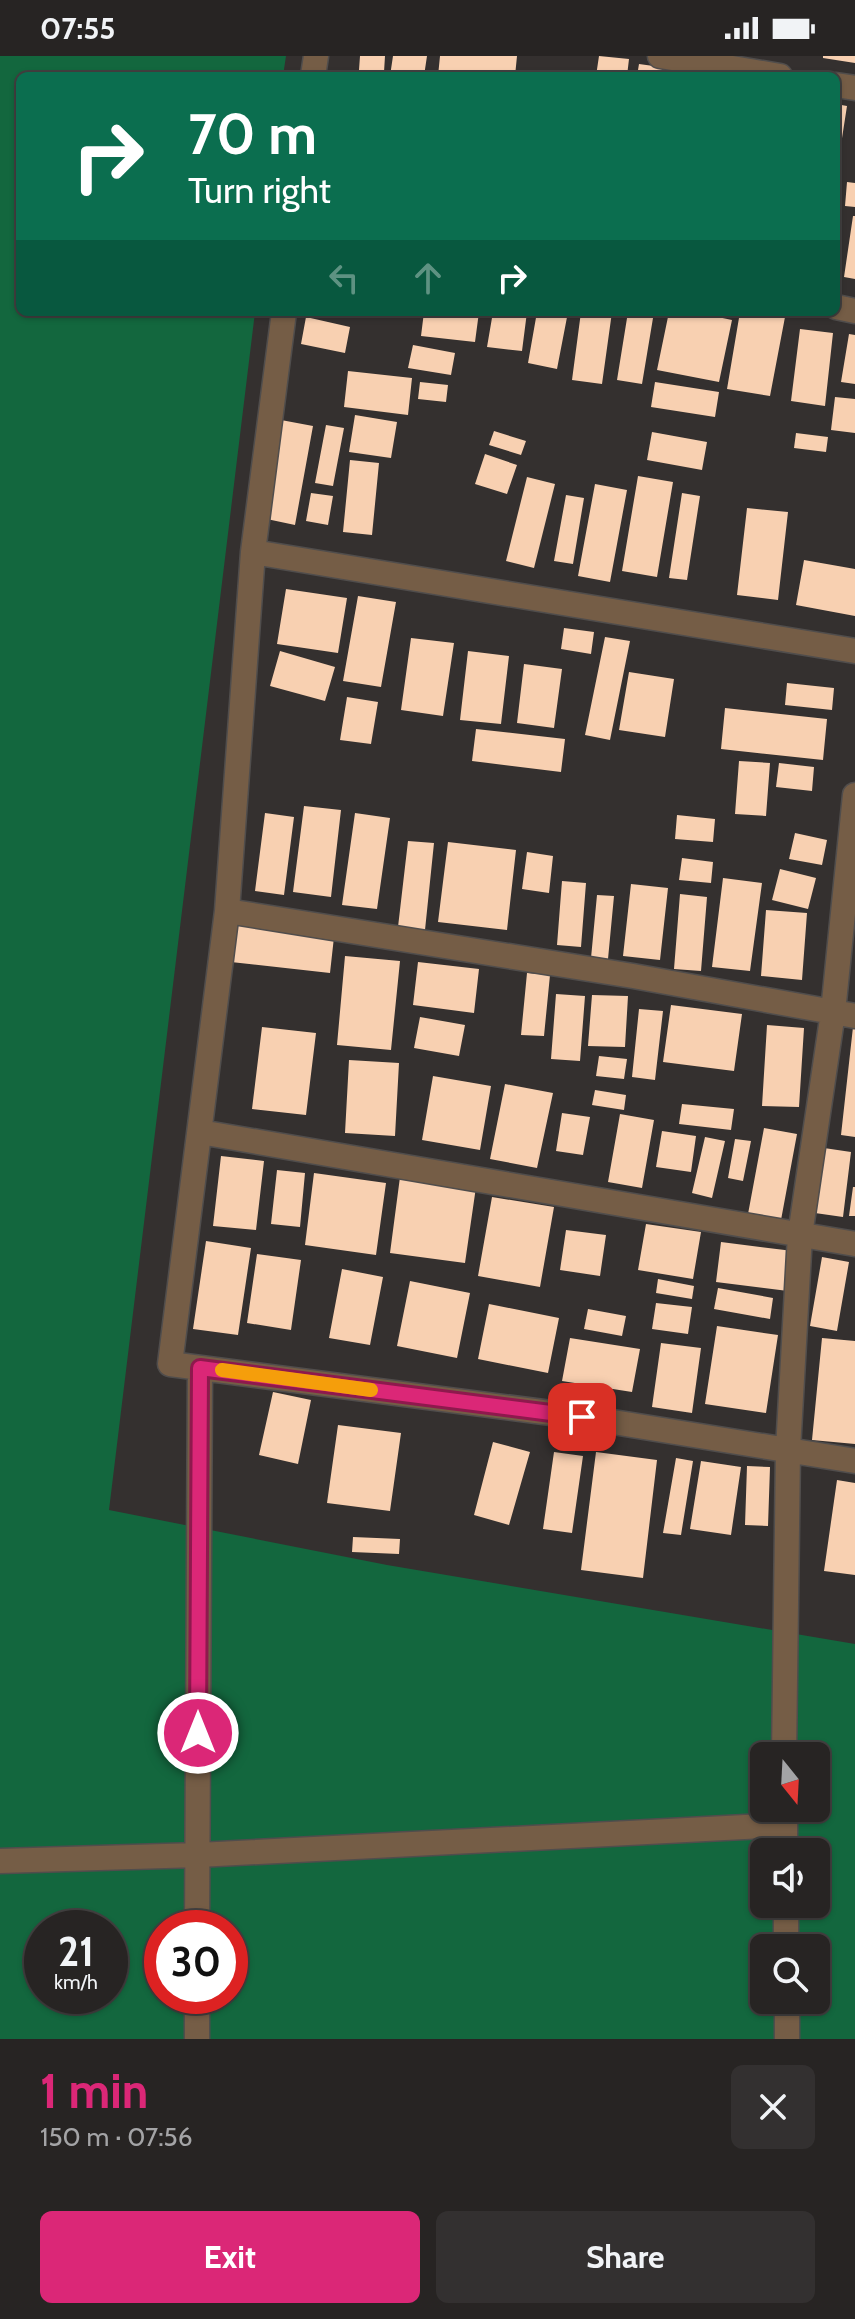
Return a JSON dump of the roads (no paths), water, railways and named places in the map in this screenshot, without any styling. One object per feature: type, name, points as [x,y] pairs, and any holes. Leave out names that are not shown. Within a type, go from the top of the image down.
[{"type":"street","points":[[660,56],[756,72]]},
{"type":"street","points":[[283,316],[253,552],[227,911],[170,1364],[582,1417],[855,1461]]},
{"type":"street","points":[[253,552],[855,651]]},
{"type":"street","points":[[784,1742],[788,1450],[800,1235],[844,1014],[855,795]]},
{"type":"street","points":[[227,911],[633,976],[844,1014]]},
{"type":"street","points":[[200,1132],[855,1244]]},
{"type":"street","points":[[197,1910],[200,1368]]},
{"type":"street","points":[[0,1861],[198,1855],[750,1819]]},
{"type":"street","points":[[197,2014],[197,2039]]},
{"type":"street","points":[[787,2014],[787,2039]]}]
